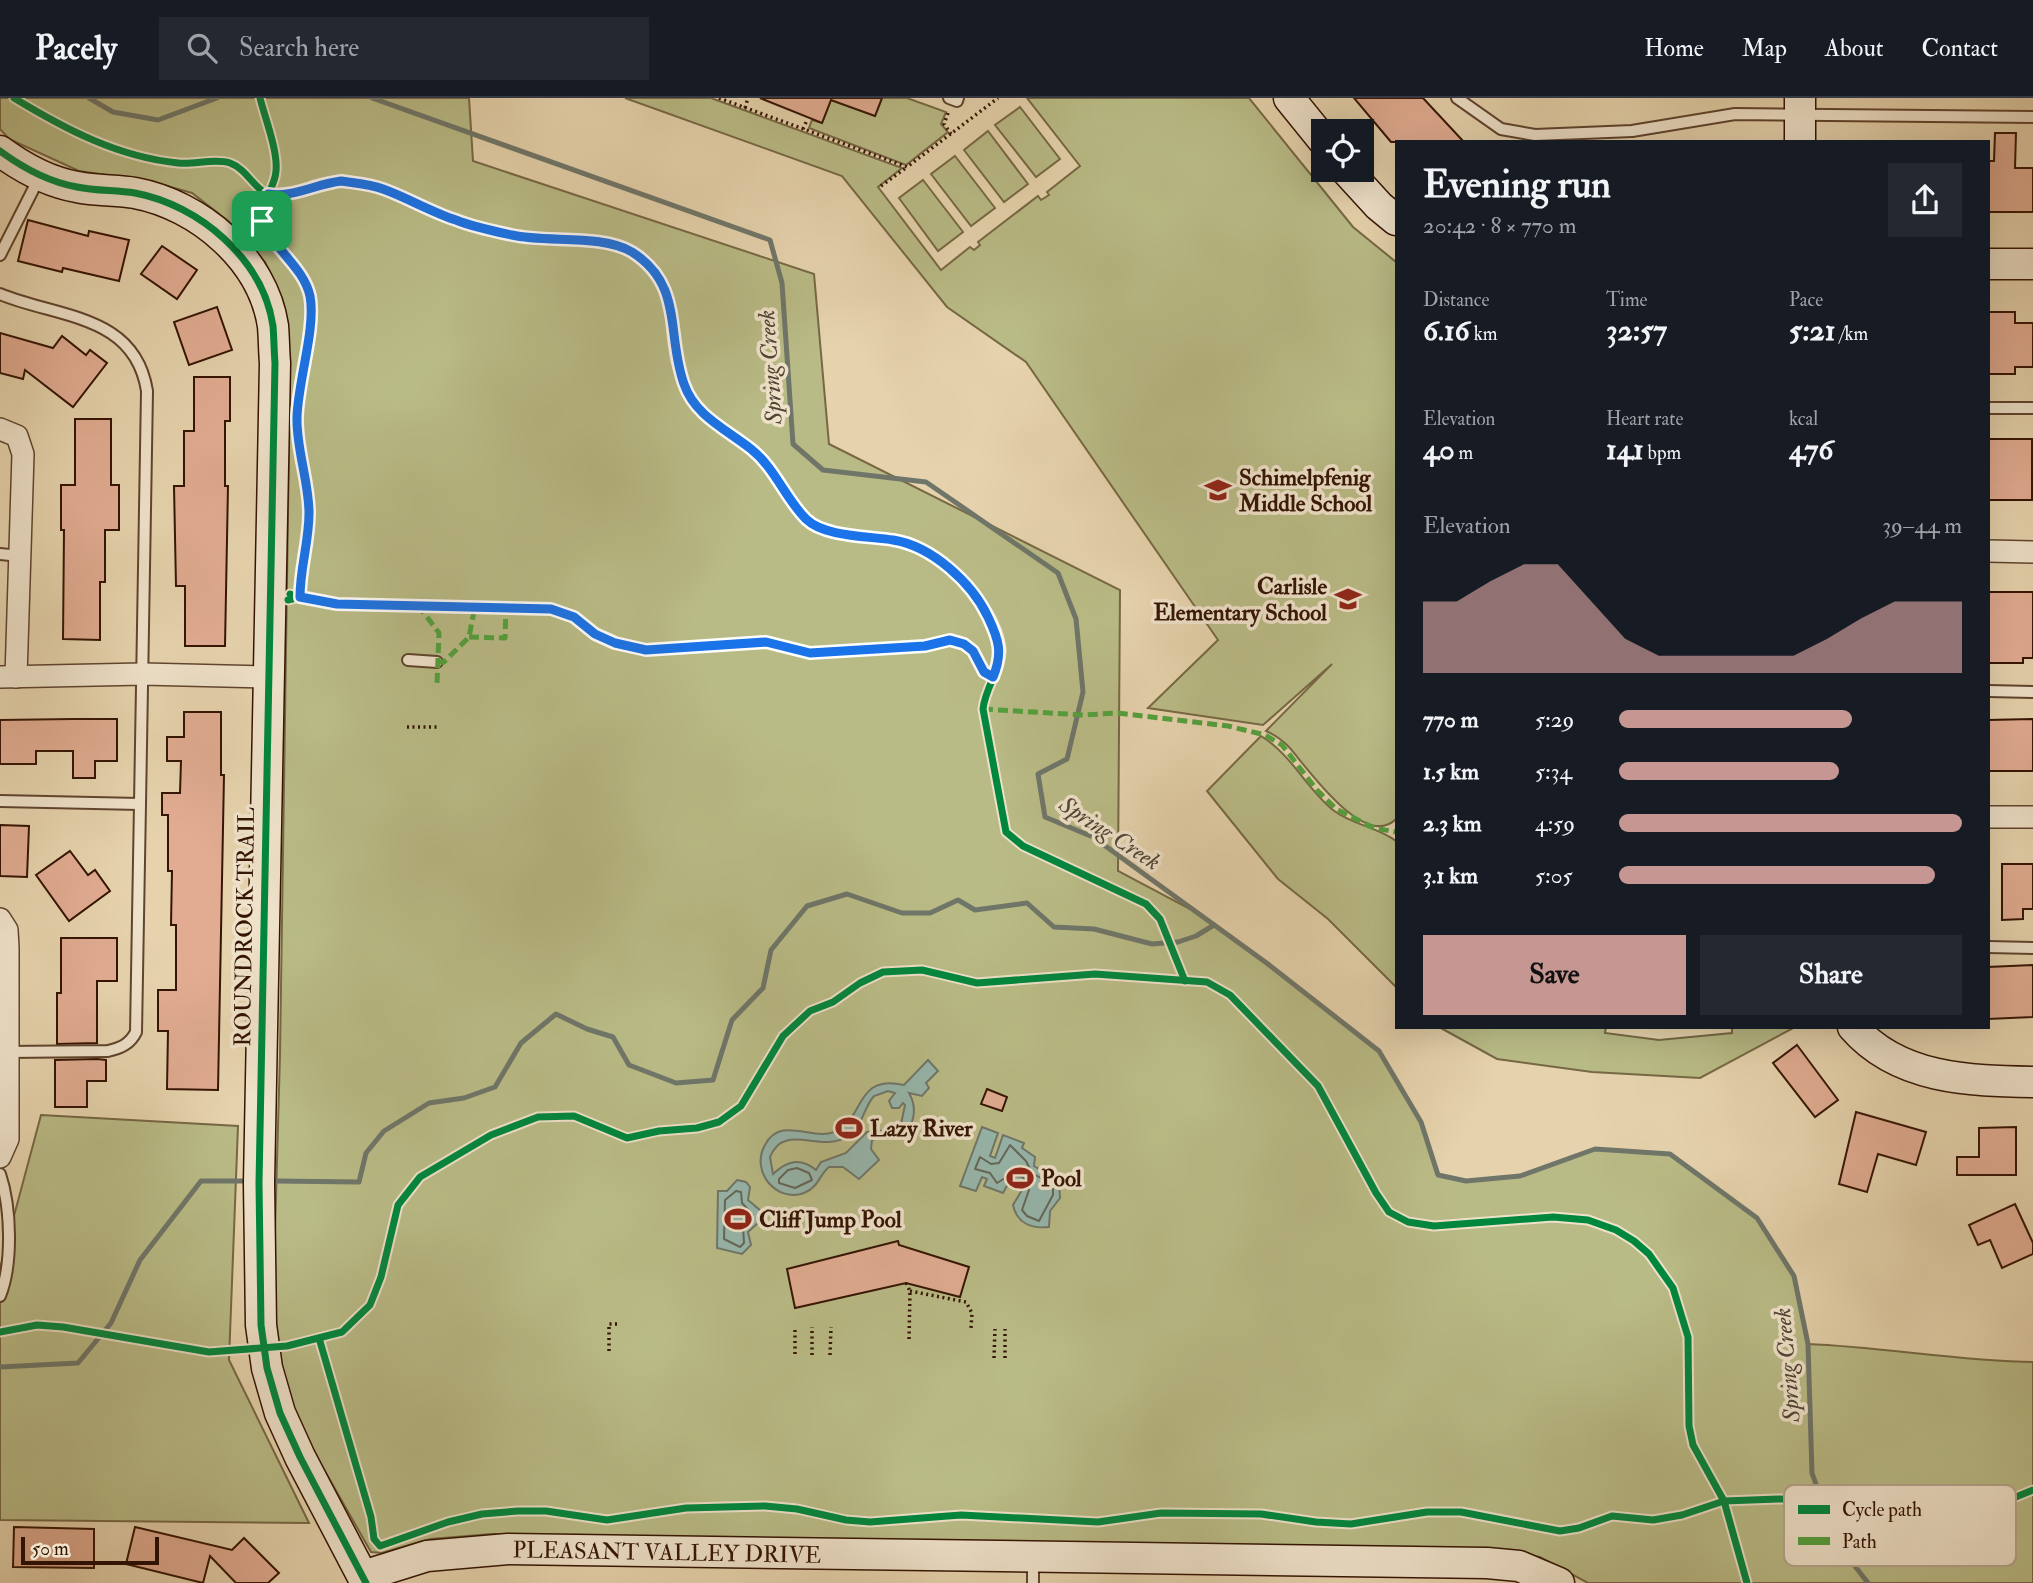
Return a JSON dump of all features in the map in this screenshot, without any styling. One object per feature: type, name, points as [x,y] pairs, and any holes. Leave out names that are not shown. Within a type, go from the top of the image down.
[{"type":"street","points":[[1289,98],[1311,125]]},
{"type":"street","name":"ROUNDROCK TRAIL","points":[[0,151],[40,176],[76,187],[135,193],[165,201],[215,229],[241,258],[265,299],[273,325],[275,363],[259,1182],[262,1336],[272,1389],[280,1413],[361,1580]]},
{"type":"street","points":[[1357,182],[1395,219]]},
{"type":"street","points":[[1990,264],[2033,264]]},
{"type":"street","points":[[9,432],[23,454],[10,555],[8,677],[144,674],[268,677]]},
{"type":"street","points":[[1990,551],[2033,552]]},
{"type":"street","points":[[1990,817],[2033,817]]},
{"type":"street","points":[[0,919],[6,930],[8,948],[4,1051],[8,1139],[0,1157]]},
{"type":"street","points":[[1855,1029],[1861,1037],[1895,1060],[1930,1073],[1977,1081],[2033,1082]]},
{"type":"street","name":"PLEASANT VALLEY DRIVE","points":[[361,1580],[427,1556],[508,1549],[1033,1570],[1487,1563],[1519,1566],[1559,1583]]},
{"type":"lane","points":[[949,98],[957,101],[958,98]]},
{"type":"lane","points":[[1457,98],[1500,129],[1535,135],[1632,131],[1735,114],[1800,118],[2033,117]]},
{"type":"lane","points":[[0,255],[40,176]]},
{"type":"lane","points":[[0,294],[102,327],[128,345],[144,373],[147,391],[136,1032],[132,1040],[124,1046],[108,1051],[4,1051]]},
{"type":"lane","points":[[1990,408],[2033,408]]},
{"type":"lane","points":[[408,660],[438,662]]},
{"type":"lane","points":[[1990,691],[2033,692]]},
{"type":"lane","points":[[0,801],[140,804]]},
{"type":"lane","points":[[1990,947],[2033,948]]},
{"type":"lane","points":[[0,1174],[8,1199],[6,1281],[0,1296]]},
{"type":"path","points":[[719,98],[907,167]]},
{"type":"path","points":[[745,108],[748,98]]},
{"type":"path","points":[[881,186],[998,98]]},
{"type":"path","points":[[948,113],[944,124],[951,134]]},
{"type":"path","points":[[803,129],[807,120]]},
{"type":"path","points":[[407,727],[437,727]]},
{"type":"path","points":[[906,1283],[910,1291],[909,1340]]},
{"type":"path","points":[[910,1291],[966,1302],[972,1313],[971,1328]]},
{"type":"path","points":[[609,1351],[609,1324],[618,1324]]},
{"type":"path","points":[[795,1327],[795,1354]]},
{"type":"path","points":[[812,1327],[812,1355]]},
{"type":"path","points":[[830,1355],[831,1327]]},
{"type":"path","points":[[994,1358],[995,1329]]},
{"type":"path","points":[[1004,1358],[1005,1329]]},
{"type":"green space","points":[[0,98],[469,98],[473,161],[814,274],[829,444],[1120,590],[1118,871],[1192,910],[1268,964],[1379,1051],[1421,1122],[1438,1175],[1466,1181],[1520,1176],[1595,1149],[1670,1154],[1757,1218],[1794,1276],[1808,1344],[2033,1362],[2033,1583],[1588,1583],[1540,1557],[1496,1551],[492,1534],[430,1539],[382,1553],[371,1552],[310,1445],[281,1386],[272,1337],[280,1055],[290,378],[284,305],[265,262],[227,220],[192,193],[149,181],[79,171],[9,139],[0,129]]},
{"type":"green space","name":"Schimelpfenig Middle School","points":[[625,98],[711,98],[902,168],[878,187],[941,270],[970,247],[974,250],[980,245],[978,242],[1038,196],[1041,200],[1049,195],[1047,192],[1080,166],[1027,98],[1249,98],[1311,175],[1311,182],[1317,182],[1353,227],[1395,261],[1395,820],[1383,826],[1368,824],[1353,815],[1322,787],[1289,747],[1266,731],[1332,664],[1263,725],[1148,708],[1218,640],[1026,362],[947,307],[842,176]]},
{"type":"green space","points":[[882,98],[907,98],[946,112],[941,124],[948,132],[906,165],[809,128],[812,120],[822,123],[831,100],[875,116]]},
{"type":"green space","points":[[1020,107],[1060,159],[1036,177],[995,125]]},
{"type":"green space","points":[[988,131],[1028,184],[1004,202],[964,150]]},
{"type":"green space","points":[[955,156],[995,208],[971,226],[931,174]]},
{"type":"green space","points":[[923,180],[963,232],[938,251],[899,198]]},
{"type":"green space","points":[[1261,736],[1282,752],[1333,810],[1395,840],[1395,986],[1328,919],[1278,879],[1207,791]]},
{"type":"green space","points":[[1443,1029],[1606,1029],[1605,1033],[1659,1040],[1732,1033],[1732,1029],[1791,1029],[1700,1078],[1592,1072],[1497,1059]]},
{"type":"green space","points":[[41,1115],[238,1126],[229,1360],[309,1523],[0,1520],[0,1268]]},
{"type":"water","name":"Lazy River","points":[[928,1060],[938,1071],[926,1083],[929,1088],[922,1096],[909,1093],[914,1112],[907,1129],[896,1137],[872,1140],[871,1149],[879,1160],[859,1179],[843,1167],[829,1167],[813,1188],[794,1195],[775,1189],[768,1182],[763,1174],[761,1155],[770,1137],[791,1130],[822,1134],[836,1131],[846,1124],[874,1087],[886,1083],[904,1085]],"holes":[[[888,1091],[895,1093],[889,1101],[892,1108],[899,1108],[903,1103],[905,1105],[901,1124],[890,1130],[867,1132],[846,1153],[821,1162],[816,1170],[804,1163],[794,1162],[773,1174],[770,1157],[784,1141],[826,1142],[847,1137],[860,1123],[874,1096]]]},
{"type":"water","name":"Pool","points":[[982,1127],[998,1133],[990,1156],[995,1158],[1003,1135],[1024,1143],[1022,1148],[1035,1157],[1034,1166],[1059,1181],[1060,1198],[1050,1211],[1049,1227],[1031,1226],[1018,1216],[1013,1205],[1022,1190],[1019,1183],[1008,1184],[1003,1193],[984,1186],[987,1179],[982,1177],[976,1191],[960,1186]]},
{"type":"water","name":"Cliff Jump Pool","points":[[737,1180],[746,1182],[750,1187],[748,1200],[761,1211],[759,1222],[748,1232],[751,1245],[742,1254],[717,1248],[718,1191],[727,1191]]},
{"type":"building","points":[[760,98],[882,98],[875,116],[831,100],[822,123]]},
{"type":"building","points":[[1354,98],[1423,98],[1462,140],[1395,140],[1391,142]]},
{"type":"building","points":[[1995,133],[2016,133],[2015,168],[2033,168],[2033,212],[1990,212],[1990,161],[1994,161]]},
{"type":"building","points":[[28,220],[88,236],[89,231],[129,240],[119,281],[63,268],[62,272],[18,261]]},
{"type":"building","points":[[162,246],[197,270],[177,299],[141,274]]},
{"type":"building","points":[[217,307],[232,350],[189,365],[174,322]]},
{"type":"building","points":[[1990,312],[2015,312],[2015,323],[2033,323],[2033,367],[2015,367],[2015,374],[1990,374]]},
{"type":"building","points":[[0,333],[53,348],[62,336],[86,355],[90,350],[107,363],[73,407],[25,370],[23,379],[0,373]]},
{"type":"building","points":[[194,377],[230,377],[230,421],[225,421],[225,486],[228,486],[225,646],[185,646],[185,586],[176,586],[174,486],[184,486],[184,431],[194,431]]},
{"type":"building","points":[[75,419],[111,419],[111,485],[119,485],[119,530],[105,530],[105,582],[100,582],[100,640],[63,639],[64,530],[61,530],[61,485],[75,485]]},
{"type":"building","points":[[1990,439],[2032,439],[2032,500],[1990,500]]},
{"type":"building","points":[[1990,592],[2033,592],[2033,658],[2023,658],[2023,663],[1990,663]]},
{"type":"building","points":[[184,712],[221,712],[221,775],[224,775],[218,1090],[167,1089],[168,1031],[158,1031],[158,990],[176,990],[176,925],[171,925],[172,871],[168,871],[168,815],[162,815],[162,793],[180,793],[181,761],[167,761],[167,737],[184,737]]},
{"type":"building","points":[[117,719],[117,761],[95,761],[95,778],[73,778],[73,751],[36,751],[36,764],[0,764],[0,720]]},
{"type":"building","points":[[2033,719],[2033,771],[1990,771],[1990,720]]},
{"type":"building","points":[[0,825],[29,826],[27,877],[0,876]]},
{"type":"building","points":[[70,851],[88,875],[95,870],[110,891],[69,921],[36,875]]},
{"type":"building","points":[[2002,864],[2033,864],[2033,909],[2023,909],[2023,919],[2002,920]]},
{"type":"building","points":[[61,938],[117,938],[117,981],[97,981],[97,1043],[57,1044]]},
{"type":"building","points":[[2033,965],[2033,1017],[1990,1019],[1990,967]]},
{"type":"building","points":[[1797,1045],[1838,1100],[1815,1117],[1773,1063]]},
{"type":"building","points":[[55,1060],[106,1060],[106,1081],[87,1081],[87,1107],[55,1107]]},
{"type":"building","points":[[987,1089],[1007,1097],[1002,1111],[981,1104]]},
{"type":"building","points":[[1856,1112],[1926,1132],[1916,1165],[1878,1154],[1867,1192],[1839,1184]]},
{"type":"building","points":[[2016,1127],[2016,1175],[1957,1175],[1957,1157],[1979,1157],[1979,1128]]},
{"type":"building","points":[[2015,1204],[2033,1243],[2033,1254],[2002,1268],[1990,1240],[1978,1245],[1969,1225]]},
{"type":"building","points":[[898,1241],[899,1245],[969,1267],[960,1297],[906,1283],[795,1308],[787,1269]]},
{"type":"building","points":[[14,1527],[94,1529],[94,1568],[13,1567]]},
{"type":"building","points":[[135,1527],[232,1550],[244,1538],[279,1573],[268,1583],[236,1583],[210,1556],[203,1583],[126,1564]]},
{"type":"waterway","name":"Spring Creek","points":[[89,98],[113,112],[158,120],[217,98]]},
{"type":"waterway","name":"Spring Creek","points":[[372,98],[770,240],[782,283],[793,444],[823,470],[926,482],[1058,573],[1076,619],[1083,692],[1067,759],[1038,774],[1045,817],[1093,837],[1268,964],[1379,1051],[1421,1122],[1438,1175],[1466,1181],[1520,1176],[1595,1149],[1670,1154],[1757,1218],[1794,1276],[1808,1344],[1812,1473],[1816,1485]]},
{"type":"waterway","points":[[276,1181],[359,1182],[366,1153],[384,1131],[429,1103],[464,1098],[495,1087],[521,1043],[556,1014],[587,1029],[613,1037],[629,1065],[676,1083],[713,1080],[732,1020],[763,988],[771,950],[807,906],[847,894],[902,913],[930,913],[958,900],[975,910],[1027,903],[1054,927],[1094,929],[1152,944],[1178,942],[1196,936],[1214,925]]},
{"type":"waterway","points":[[0,1367],[78,1363],[111,1323],[140,1260],[201,1181],[242,1181]]},
{"type":"waterway","name":"Spring Creek","points":[[1855,1566],[1868,1583]]},
{"type":"marked path","points":[[252,244],[268,235]]},
{"type":"marked path","points":[[418,605],[439,633],[437,684]]},
{"type":"marked path","points":[[437,662],[444,662],[469,637],[475,606]]},
{"type":"marked path","points":[[469,637],[505,638],[506,607]]},
{"type":"marked path","points":[[983,709],[1083,715],[1118,713],[1228,726],[1265,735],[1282,745],[1317,790],[1336,809],[1374,828],[1395,832]]},
{"type":"cycle path","points":[[14,98],[72,131],[134,155],[178,163],[230,163],[244,172],[260,189],[274,196],[291,195],[322,183],[363,184],[388,190],[474,227],[528,238],[605,243],[631,252],[647,263],[665,287],[676,361],[692,399],[716,424],[758,457],[777,478],[802,515],[826,531],[884,538],[912,546],[946,566],[976,596],[988,613],[1001,648],[983,709],[1006,832],[1023,846],[1146,904],[1160,919],[1185,981]]},
{"type":"cycle path","points":[[260,98],[276,163],[275,178],[263,208],[263,221],[272,241],[301,276],[310,297],[311,311],[297,418],[309,524],[300,597],[290,594]]},
{"type":"cycle path","points":[[0,151],[27,169],[56,182],[135,193],[182,209],[224,239],[242,258],[267,302],[273,326],[275,363],[259,1183],[261,1325],[267,1368],[280,1413],[366,1583]]},
{"type":"cycle path","points":[[288,600],[300,597],[336,604],[551,609],[574,617],[595,634],[615,644],[646,650],[766,642],[810,653],[925,646],[950,640],[964,644],[973,651],[984,672],[993,677]]},
{"type":"cycle path","points":[[0,1332],[37,1325],[63,1327],[209,1352],[287,1346],[342,1332],[370,1305],[381,1277],[398,1205],[420,1177],[491,1135],[538,1117],[574,1116],[627,1138],[659,1131],[697,1128],[719,1122],[741,1106],[783,1036],[810,1011],[833,1002],[860,983],[883,972],[922,970],[977,983],[1095,974],[1207,982],[1230,995],[1318,1086],[1389,1212],[1408,1222],[1434,1226],[1553,1217],[1588,1220],[1616,1230],[1649,1254],[1673,1288],[1688,1337],[1689,1426],[1693,1445],[1724,1501],[1747,1583]]},
{"type":"cycle path","points":[[319,1338],[371,1517],[374,1539],[380,1546],[448,1522],[482,1514],[518,1511],[546,1511],[607,1520],[686,1508],[765,1506],[870,1522],[961,1515],[1098,1522],[1161,1513],[1261,1514],[1351,1524],[1427,1512],[1461,1512],[1560,1531],[1579,1528],[1612,1516],[1653,1520],[1682,1515],[1724,1501],[1784,1499]]},
{"type":"cycle path","points":[[2016,1497],[2033,1490]]},
{"type":"place","name":"Schimelpfenig Middle School","points":[[1218,490]]},
{"type":"place","name":"Carlisle Elementary School","points":[[1348,599]]},
{"type":"place","name":"Lazy River","points":[[849,1128]]},
{"type":"place","name":"Pool","points":[[1020,1178]]},
{"type":"place","name":"Cliff Jump Pool","points":[[738,1219]]},
{"type":"route","points":[[341,181],[380,188],[456,221],[514,236],[605,243],[629,250],[647,263],[666,288],[672,313],[675,359],[685,388],[701,413],[752,450],[774,473],[808,522],[837,533],[897,540],[940,560],[967,584],[983,607],[1001,648],[1000,661],[993,677],[984,672],[973,651],[964,644],[950,640],[925,646],[810,653],[766,642],[646,650],[615,643],[595,634],[574,617],[551,609],[337,604],[300,597],[300,579],[308,549],[309,510],[297,419],[301,373],[311,314],[310,294],[293,264],[268,236],[262,221],[262,206],[268,194],[283,197],[317,184],[341,181]]}]
